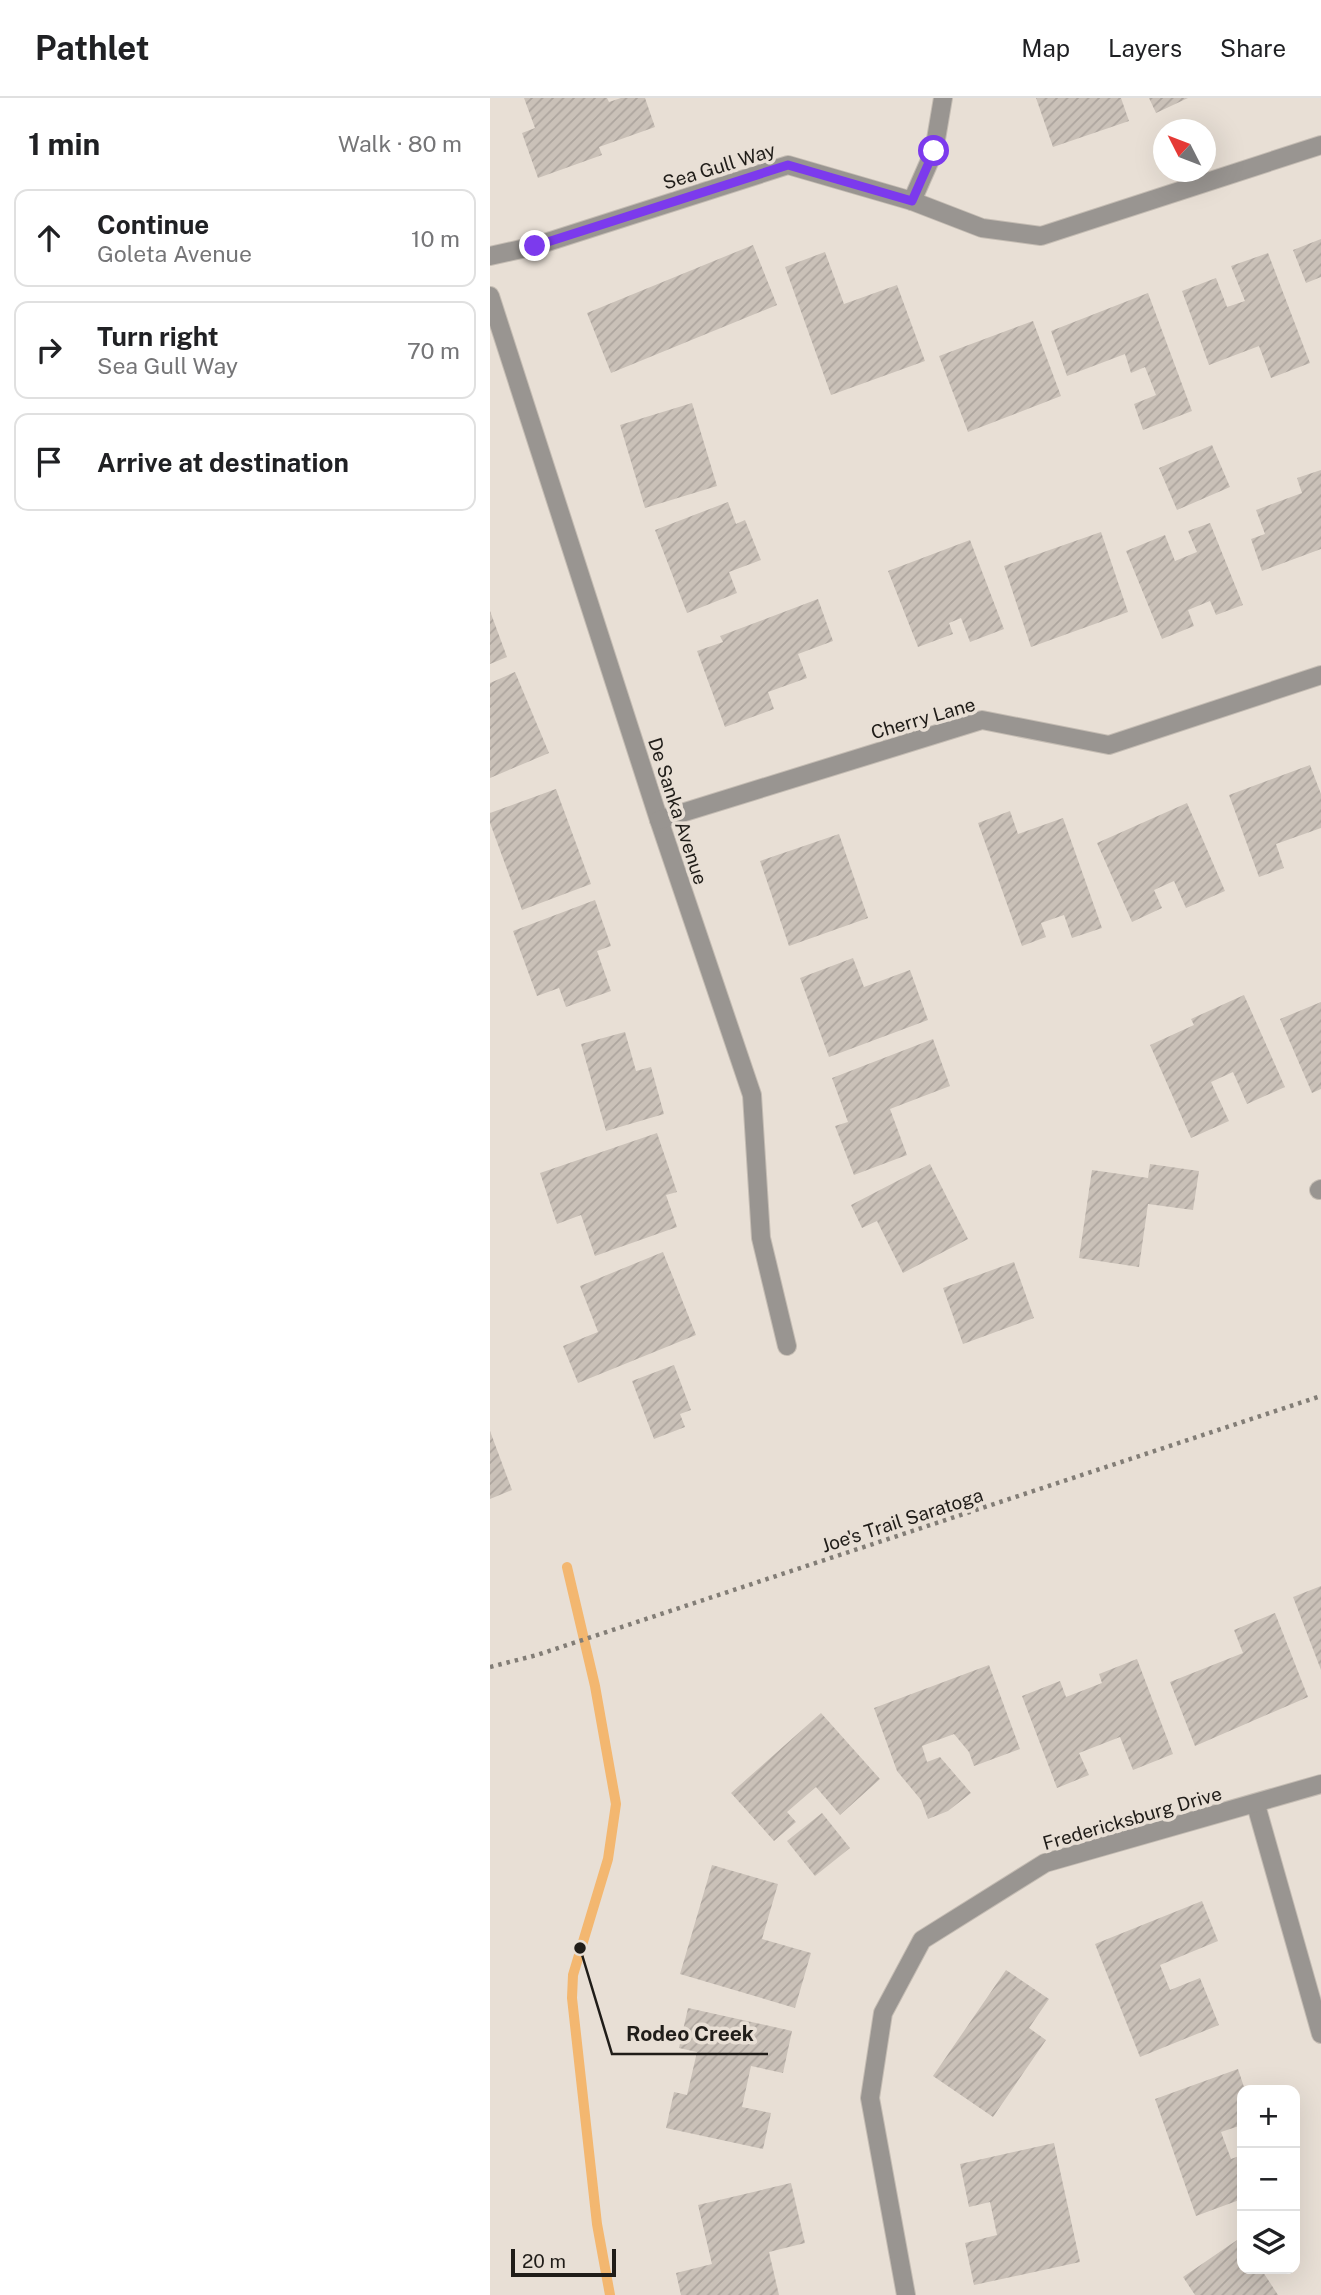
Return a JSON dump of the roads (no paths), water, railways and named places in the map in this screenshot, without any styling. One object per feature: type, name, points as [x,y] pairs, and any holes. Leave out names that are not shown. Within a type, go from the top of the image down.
[{"type":"street","points":[[912,201],[934,151],[943,98]]},
{"type":"street","name":"Sea Gull Way","points":[[490,256],[535,246],[788,165],[912,201],[982,228],[1041,236],[1321,145]]},
{"type":"street","name":"De Sanka Avenue","points":[[490,296],[659,820],[752,1096],[761,1238],[788,1346]]},
{"type":"street","name":"Cherry Lane","points":[[659,820],[982,720],[1109,745],[1321,676]]},
{"type":"street","name":"Fredericksburg Drive","points":[[906,2295],[870,2098],[883,2013],[922,1940],[1045,1863],[1256,1805],[1321,1784]]},
{"type":"street","points":[[1256,1805],[1321,2034]]},
{"type":"waterway","points":[[567,1567],[595,1686],[616,1804],[608,1859],[573,1975],[572,1998],[597,2224],[610,2295]]},
{"type":"place","name":"Rodeo Creek","points":[[580,1948]]}]
